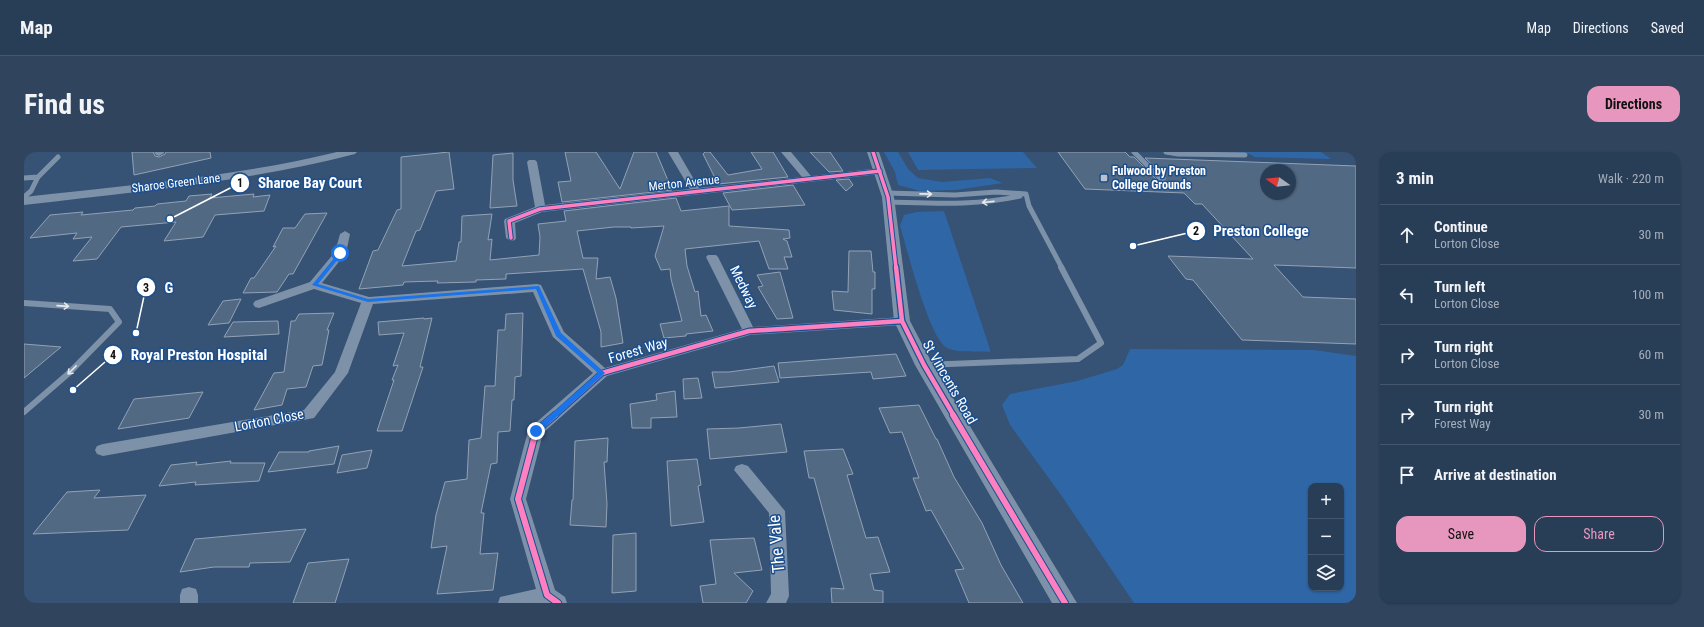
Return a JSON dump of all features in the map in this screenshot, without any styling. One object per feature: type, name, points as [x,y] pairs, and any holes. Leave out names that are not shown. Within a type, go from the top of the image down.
[{"type":"street","name":"Sharoe Green Lane","points":[[24,201],[249,174],[326,159],[351,152]]},
{"type":"street","points":[[673,152],[696,191]]},
{"type":"street","points":[[786,152],[809,179]]},
{"type":"street","name":"St Vincents Road","points":[[873,152],[888,197],[902,321],[924,365],[1065,603]]},
{"type":"street","points":[[532,162],[540,209]]},
{"type":"street","name":"Merton Avenue","points":[[511,238],[510,221],[540,209],[880,170]]},
{"type":"street","points":[[259,304],[314,285],[340,253],[345,234]]},
{"type":"street","name":"Medway","points":[[712,257],[749,331]]},
{"type":"street","points":[[314,285],[368,301],[538,288],[558,334],[602,373]]},
{"type":"street","name":"Lorton Close","points":[[103,450],[309,414],[341,373],[368,301]]},
{"type":"street","name":"Forest Way","points":[[553,599],[518,499],[536,431],[602,373],[749,331],[902,321]]},
{"type":"street","name":"The Vale","points":[[742,470],[777,511],[780,596],[775,603]]},
{"type":"street","points":[[507,603],[553,599]]},
{"type":"lane","points":[[1134,152],[1162,180]]},
{"type":"lane","points":[[1166,152],[1178,154],[1245,156]]},
{"type":"lane","points":[[24,196],[31,191],[38,177],[58,157]]},
{"type":"lane","points":[[24,178],[38,177]]},
{"type":"lane","points":[[888,197],[996,192],[1026,194]]},
{"type":"lane","points":[[888,197],[967,204],[1002,201],[1026,194]]},
{"type":"lane","points":[[924,365],[1078,358],[1101,343],[1029,206],[1026,194]]},
{"type":"lane","points":[[24,303],[110,309],[119,322],[69,373],[24,412]]},
{"type":"shaded area","points":[[884,152],[898,152],[908,169],[918,178],[942,182],[990,178],[1003,183],[956,190],[920,191],[898,185],[895,172]]},
{"type":"shaded area","points":[[908,152],[1023,152],[1037,168],[918,170]]},
{"type":"shaded area","points":[[1175,152],[1321,152],[1331,159],[1254,157],[1250,154]]},
{"type":"shaded area","points":[[944,211],[990,352],[961,351],[947,348],[940,341],[933,328],[919,292],[900,226],[904,215],[917,212]]},
{"type":"shaded area","points":[[1130,349],[1314,350],[1356,356],[1356,603],[1134,603],[1061,495],[1010,425],[1002,405],[1010,394],[1077,381],[1117,369],[1123,365]]},
{"type":"building","points":[[132,152],[153,152],[155,156],[159,157],[166,152],[210,152],[211,158],[134,175]]},
{"type":"building","points":[[449,152],[454,189],[436,191],[420,230],[416,231],[402,266],[456,261],[459,242],[461,242],[462,216],[492,214],[488,240],[492,239],[490,260],[539,255],[540,237],[538,224],[566,221],[564,211],[676,198],[681,211],[729,206],[729,226],[789,230],[790,238],[783,239],[787,241],[792,257],[784,257],[788,269],[769,269],[759,241],[685,249],[687,266],[695,292],[698,291],[701,316],[706,315],[713,331],[664,338],[660,324],[682,321],[671,279],[670,269],[661,270],[655,256],[664,226],[631,228],[614,227],[577,231],[583,258],[598,258],[596,279],[610,277],[616,298],[623,343],[601,347],[601,332],[583,269],[506,274],[506,279],[476,280],[476,282],[404,282],[403,285],[359,289],[373,251],[378,250],[397,210],[401,209],[401,157]]},
{"type":"building","points":[[565,152],[596,152],[620,189],[634,152],[656,152],[672,190],[562,202],[558,182],[571,181]]},
{"type":"building","points":[[705,152],[710,152],[728,175],[762,169],[751,152],[773,152],[788,177],[718,184],[703,154]]},
{"type":"building","points":[[810,152],[830,152],[843,171],[829,172]]},
{"type":"building","points":[[1058,152],[1125,152],[1130,157],[1134,157],[1161,184],[1165,183],[1165,177],[1145,158],[1356,166],[1356,268],[1274,265],[1303,297],[1356,299],[1356,344],[1242,340],[1193,280],[1186,279],[1168,256],[1253,259],[1202,204],[1195,204],[1184,193],[1085,189]]},
{"type":"building","points":[[513,153],[513,180],[517,206],[490,208],[493,155]]},
{"type":"building","points":[[849,179],[853,185],[846,191],[836,180]]},
{"type":"building","points":[[793,185],[805,205],[732,210],[723,193]]},
{"type":"building","points":[[212,194],[210,198],[254,194],[253,197],[270,195],[264,211],[215,215],[203,237],[164,241],[176,222],[121,227],[97,259],[73,261],[92,237],[73,239],[77,233],[30,238],[50,215],[83,212],[81,215],[133,210],[135,208],[155,206],[157,204],[186,201],[189,196]]},
{"type":"building","points":[[327,213],[293,274],[289,274],[277,292],[243,293],[251,278],[254,278],[276,246],[273,247],[283,228],[295,228],[305,214]]},
{"type":"building","points":[[849,251],[871,251],[873,272],[875,272],[875,289],[872,289],[872,314],[834,310],[832,291],[848,292]]},
{"type":"building","points":[[780,272],[793,318],[777,319],[758,287],[763,286],[757,275]]},
{"type":"building","points":[[241,299],[229,323],[208,325],[223,301]]},
{"type":"building","points":[[334,313],[327,330],[329,330],[322,365],[313,366],[306,387],[287,389],[282,405],[254,410],[274,373],[284,372],[291,321],[295,321],[299,314]]},
{"type":"building","points":[[523,313],[521,376],[515,377],[510,431],[498,432],[497,463],[491,464],[481,513],[484,513],[480,554],[498,553],[493,590],[437,594],[447,546],[431,548],[436,515],[445,482],[467,479],[469,440],[481,438],[485,386],[495,386],[498,330],[505,330],[506,314]]},
{"type":"building","points":[[432,318],[420,367],[423,367],[402,431],[377,431],[394,380],[392,380],[398,365],[393,366],[404,333],[379,335],[378,322]]},
{"type":"building","points":[[278,321],[279,334],[224,337],[233,322]]},
{"type":"building","points":[[24,344],[61,347],[24,378]]},
{"type":"building","points":[[896,354],[906,376],[873,379],[871,372],[780,378],[778,363]]},
{"type":"building","points":[[774,366],[779,382],[715,388],[712,372],[729,372]]},
{"type":"building","points":[[698,378],[702,398],[684,399],[683,379]]},
{"type":"building","points":[[675,391],[677,417],[651,418],[651,428],[632,428],[630,404],[657,400],[656,394]]},
{"type":"building","points":[[203,392],[189,418],[118,429],[134,399]]},
{"type":"building","points":[[919,405],[937,439],[954,477],[982,523],[1001,565],[1023,603],[969,603],[955,570],[964,569],[931,510],[926,511],[913,478],[919,478],[902,432],[890,433],[879,408]]},
{"type":"building","points":[[781,424],[787,452],[710,459],[707,429]]},
{"type":"building","points":[[608,438],[607,462],[604,462],[607,504],[606,527],[570,525],[573,500],[575,441]]},
{"type":"building","points":[[339,446],[334,464],[268,472],[279,452],[309,452]]},
{"type":"building","points":[[843,449],[853,474],[847,475],[866,538],[878,537],[890,572],[870,574],[874,590],[883,591],[883,603],[832,603],[831,588],[844,589],[814,478],[809,478],[804,451]]},
{"type":"building","points":[[372,450],[367,468],[337,473],[342,455]]},
{"type":"building","points":[[697,459],[701,485],[698,486],[704,522],[671,526],[667,461]]},
{"type":"building","points":[[231,461],[230,463],[265,463],[259,481],[195,485],[196,482],[159,486],[171,465],[197,462],[196,465]]},
{"type":"building","points":[[100,490],[94,498],[146,495],[128,530],[33,534],[67,492]]},
{"type":"building","points":[[306,529],[290,562],[250,563],[249,567],[214,567],[180,572],[195,539]]},
{"type":"building","points":[[636,533],[636,591],[612,593],[613,535]]},
{"type":"building","points":[[754,538],[762,570],[734,573],[753,591],[746,603],[703,603],[700,586],[716,584],[710,540]]},
{"type":"building","points":[[349,559],[335,603],[293,603],[308,563]]},
{"type":"cycle path","points":[[873,152],[888,197],[902,321],[924,365],[1065,603]]},
{"type":"cycle path","points":[[511,238],[509,221],[540,209],[880,171]]},
{"type":"cycle path","points":[[558,603],[547,595],[518,499],[536,431],[602,373],[749,331],[902,321]]},
{"type":"place","name":"Fulwood by Preston College Grounds","points":[[1104,178]]},
{"type":"place","name":"Sharoe Bay Court","points":[[170,219]]},
{"type":"place","name":"Preston College","points":[[1133,246]]},
{"type":"place","name":"G","points":[[136,333]]},
{"type":"place","name":"Royal Preston Hospital","points":[[73,390]]},
{"type":"route","points":[[340,253],[314,285],[368,301],[538,288],[558,334],[602,373],[536,431]]}]
